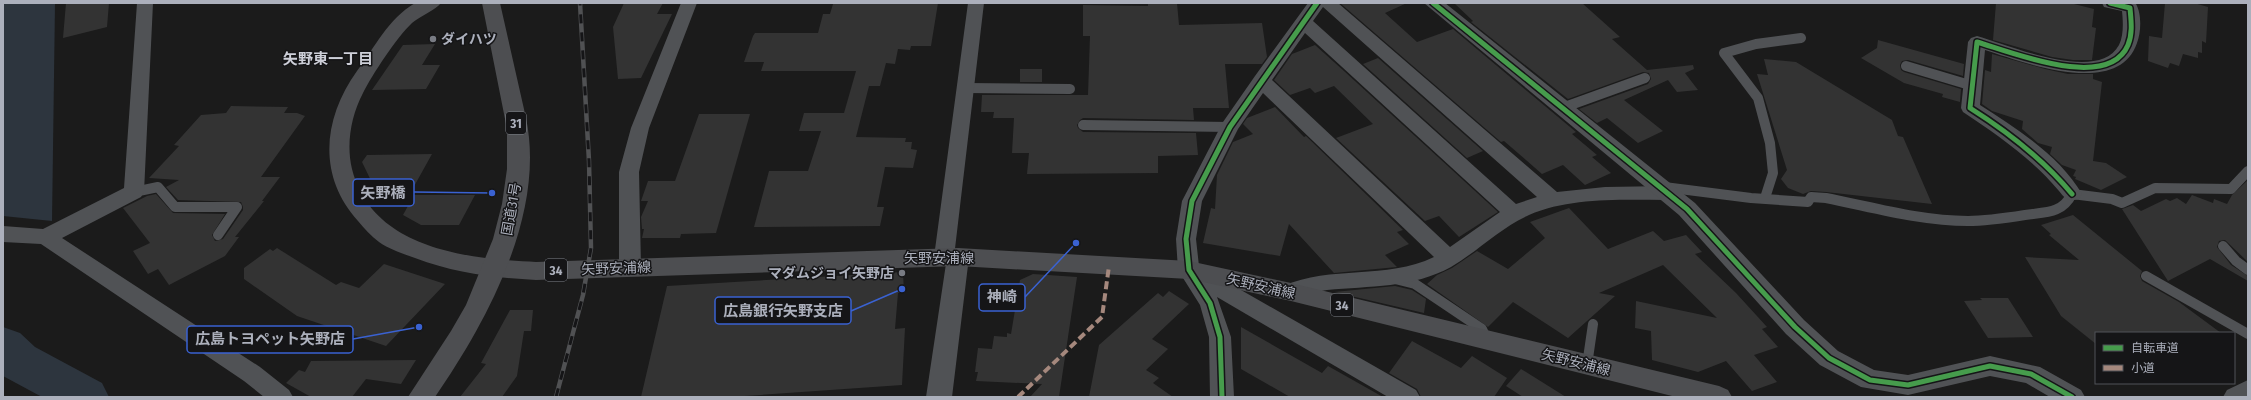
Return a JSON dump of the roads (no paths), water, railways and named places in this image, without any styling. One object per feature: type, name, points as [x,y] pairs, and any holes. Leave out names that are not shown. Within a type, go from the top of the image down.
[{"type":"main road","name":"34","points":[[390,38],[410,3]]},
{"type":"main road","name":"矢野安浦線","points":[[432,3],[424,5],[407,16],[390,38],[351,97],[342,123],[338,154],[344,185],[362,212],[386,235],[424,252],[473,266],[536,271],[951,257],[1189,270],[1290,292],[1719,397]]},
{"type":"main road","name":"国道31号","points":[[421,397],[449,359],[483,293],[504,243],[512,212],[516,181],[518,133],[491,3]]},
{"type":"street","points":[[45,237],[134,192],[145,3]]},
{"type":"street","points":[[630,267],[629,172],[640,128],[689,3]]},
{"type":"street","points":[[939,397],[966,88],[976,3]]},
{"type":"street","points":[[1222,397],[1220,337],[1216,320],[1210,303],[1189,270],[1186,239],[1192,201],[1230,127],[1261,80],[1317,3]]},
{"type":"street","points":[[1328,3],[1554,201]]},
{"type":"street","points":[[1433,3],[1687,209],[1795,327],[1829,358],[1870,380],[1908,386],[1946,374],[1990,366],[2031,374],[2072,397]]},
{"type":"street","points":[[2072,194],[2054,172],[2006,130],[1970,108],[1977,42],[2065,66],[2089,69],[2101,68],[2121,56],[2127,48],[2132,30],[2130,8],[2110,3]]},
{"type":"street","points":[[1303,22],[1514,214]]},
{"type":"street","points":[[1261,80],[1448,258]]},
{"type":"street","points":[[1290,292],[1302,287],[1323,282],[1391,278],[1422,270],[1448,258],[1504,219],[1514,214],[1554,201],[1589,195],[1663,190]]},
{"type":"street","points":[[3,234],[45,237],[252,374],[281,397]]},
{"type":"street","points":[[1189,270],[1408,397]]},
{"type":"street","points":[[2235,397],[2248,390]]},
{"type":"lane","points":[[1765,198],[1773,173],[1770,143],[1758,98],[1724,53],[1756,44],[1801,38]]},
{"type":"lane","points":[[1906,66],[1973,86]]},
{"type":"lane","points":[[1562,108],[1645,78]]},
{"type":"lane","points":[[966,88],[1070,89]]},
{"type":"lane","points":[[1083,125],[1230,127]]},
{"type":"lane","points":[[1663,190],[1808,202],[1811,197],[1826,198],[1921,217],[1966,221],[1989,220],[2057,210],[2067,204],[2072,194],[2094,196],[2122,203],[2147,190],[2156,188],[2209,191],[2227,190],[2230,189],[2248,171]]},
{"type":"lane","points":[[134,192],[158,187],[175,207],[237,207],[218,235]]},
{"type":"lane","points":[[2223,246],[2236,261],[2248,270]]},
{"type":"lane","points":[[2146,276],[2248,334]]},
{"type":"lane","points":[[1391,278],[1415,284],[1482,329],[1487,340]]},
{"type":"lane","points":[[1587,365],[1593,324]]},
{"type":"waterway","points":[[3,346],[18,361],[85,397]]},
{"type":"railway","points":[[556,397],[583,295],[591,248],[589,161],[580,3]]},
{"type":"place","name":"ダイハツ","points":[[433,39]]},
{"type":"place","name":"矢野橋","points":[[492,193]]},
{"type":"place","name":"神崎","points":[[1076,243]]},
{"type":"place","name":"マダムジョイ矢野店","points":[[902,273]]},
{"type":"place","name":"広島銀行矢野支店","points":[[902,289]]},
{"type":"place","name":"広島トヨペット矢野店","points":[[419,327]]},
{"type":"district","name":"矢野東一丁目","points":[[328,59]]}]
